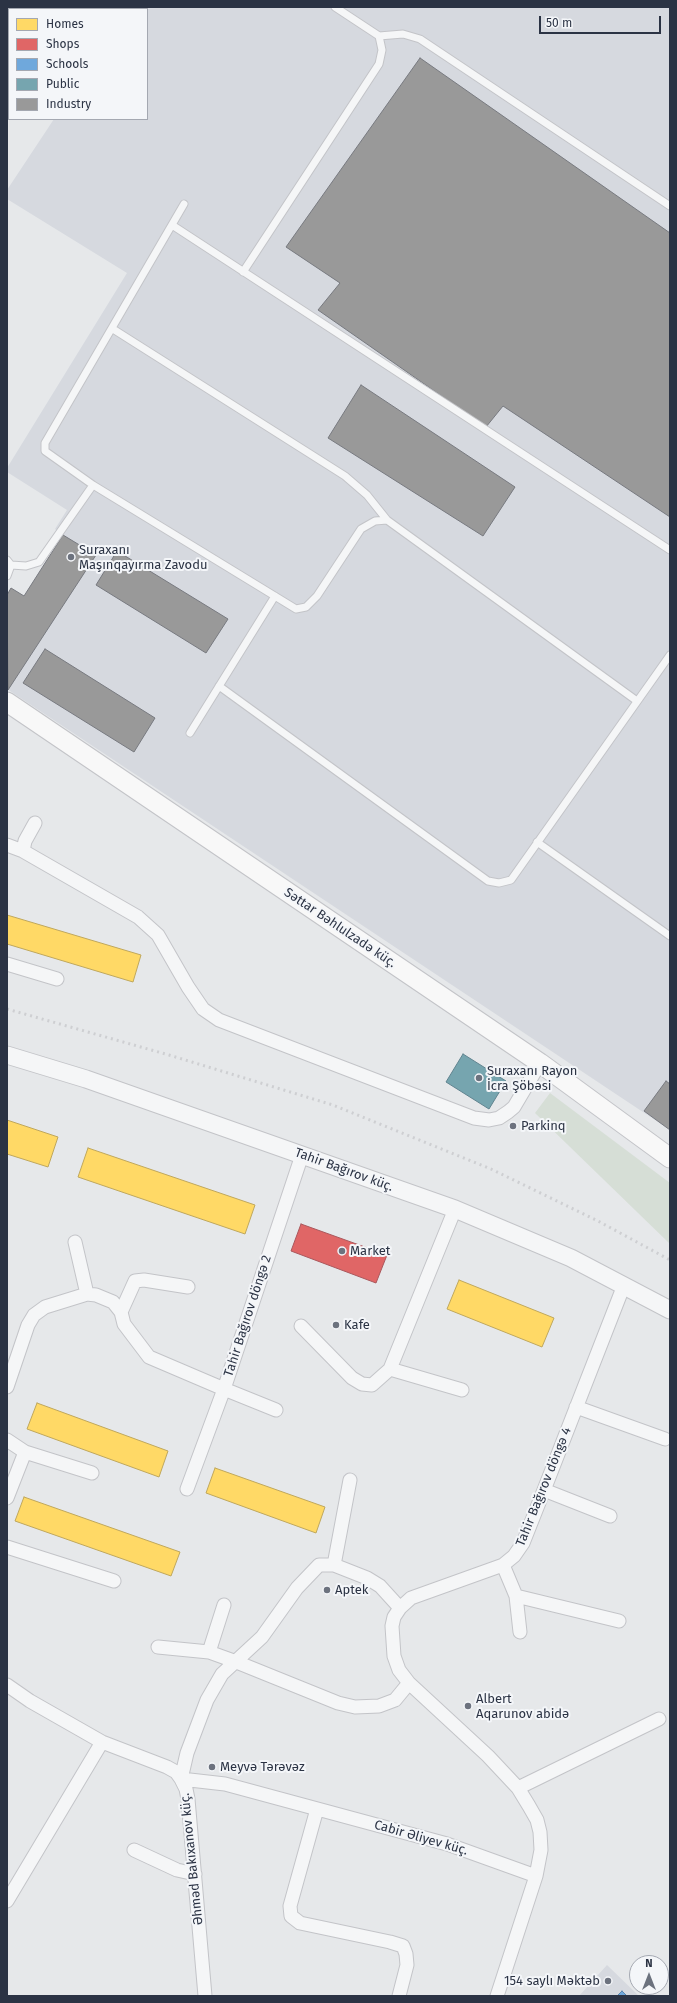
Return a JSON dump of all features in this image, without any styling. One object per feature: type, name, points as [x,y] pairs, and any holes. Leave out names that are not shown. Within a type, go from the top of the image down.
[{"type":"main road","name":"Səttar Bəhlulzadə küç.","points":[[7,702],[540,1063],[670,1158]]},
{"type":"street","points":[[23,851],[25,841],[35,823]]},
{"type":"street","points":[[7,845],[23,851],[138,917],[158,935],[188,987],[203,1009],[219,1020],[474,1118],[489,1120],[499,1118],[514,1107],[540,1063]]},
{"type":"street","points":[[7,964],[57,979]]},
{"type":"street","name":"Tahir Bağırov küç.","points":[[7,1055],[86,1079],[455,1209],[571,1258],[670,1310]]},
{"type":"street","name":"Tahir Bağırov döngə 2","points":[[87,1294],[96,1295],[113,1302],[121,1312],[124,1324],[149,1357],[224,1389],[302,1155]]},
{"type":"street","points":[[301,1326],[352,1378],[362,1384],[372,1385],[390,1369],[455,1209]]},
{"type":"street","points":[[7,1387],[28,1325],[34,1315],[45,1307],[87,1294],[75,1242]]},
{"type":"street","points":[[121,1312],[135,1281],[144,1280],[188,1287]]},
{"type":"street","name":"Tahir Bağırov döngə 4","points":[[400,1608],[411,1598],[503,1565],[514,1556],[523,1543],[624,1285]]},
{"type":"street","points":[[390,1369],[462,1390]]},
{"type":"street","points":[[187,1489],[224,1389],[276,1410]]},
{"type":"street","points":[[576,1407],[665,1439]]},
{"type":"street","points":[[7,1440],[25,1452],[92,1473]]},
{"type":"street","points":[[7,1498],[25,1452]]},
{"type":"street","points":[[334,1565],[350,1480]]},
{"type":"street","points":[[544,1490],[610,1516]]},
{"type":"street","points":[[7,1547],[114,1581]]},
{"type":"street","points":[[181,1778],[187,1753],[207,1700],[222,1674],[234,1661],[262,1637],[297,1588],[319,1565],[334,1565],[357,1574],[380,1586],[400,1608],[393,1621],[392,1643],[394,1656],[399,1670],[409,1683],[488,1756],[518,1788],[537,1820],[540,1832],[541,1850],[536,1876],[497,1996]]},
{"type":"street","points":[[503,1565],[516,1596],[520,1632]]},
{"type":"street","points":[[516,1596],[619,1621]]},
{"type":"street","points":[[209,1652],[224,1605]]},
{"type":"street","points":[[158,1647],[209,1652],[338,1703],[355,1707],[379,1706],[395,1700],[409,1683]]},
{"type":"street","name":"Əhməd Bakıxanov küç.","points":[[7,1685],[30,1701],[102,1742],[167,1767],[176,1772],[181,1778],[186,1788],[188,1798],[205,1996]]},
{"type":"street","points":[[518,1788],[659,1719]]},
{"type":"street","points":[[7,1901],[102,1742]]},
{"type":"street","name":"Cabir Əliyev küç.","points":[[181,1778],[225,1784],[317,1808],[446,1844],[536,1876]]},
{"type":"street","points":[[317,1808],[290,1906],[291,1916],[300,1923],[403,1946],[406,1954],[407,1965],[400,1996]]},
{"type":"street","points":[[134,1850],[176,1870],[194,1874]]},
{"type":"lane","points":[[335,7],[379,36],[402,34],[420,39],[670,206]]},
{"type":"lane","points":[[243,272],[379,64],[382,50],[379,36]]},
{"type":"lane","points":[[184,204],[44,448],[48,454],[93,485],[296,608],[306,608],[317,596],[361,528],[375,521],[388,520]]},
{"type":"lane","points":[[172,225],[670,550]]},
{"type":"lane","points":[[113,329],[345,476],[367,495],[388,520],[637,701]]},
{"type":"lane","points":[[7,576],[9,563],[26,566],[39,562],[93,485]]},
{"type":"lane","points":[[190,733],[275,596]]},
{"type":"lane","points":[[219,686],[488,881],[499,884],[511,880],[670,655]]},
{"type":"lane","points":[[537,842],[670,936]]},
{"type":"shaded area","name":"Suraxanı Maşınqayırma Zavodu","points":[[7,7],[670,7],[670,1130],[7,689],[7,595],[11,588],[24,596],[63,535],[55,529],[67,510],[7,472],[7,468],[127,273],[7,199],[7,190],[53,120],[148,120],[148,8],[8,8],[7,110]]},
{"type":"shaded area","points":[[550,1093],[670,1183],[670,1244],[535,1113]]},
{"type":"shaded area","name":"154 saylı Məktəb","points":[[607,1965],[629,1986],[629,1995],[639,1996],[579,1996]]},
{"type":"building: Homes","points":[[7,915],[141,955],[133,982],[7,944]]},
{"type":"building: Homes","points":[[7,1120],[58,1137],[48,1167],[7,1154]]},
{"type":"building: Homes","points":[[88,1148],[255,1205],[245,1234],[78,1177]]},
{"type":"building: Homes","points":[[459,1280],[554,1318],[542,1347],[447,1309]]},
{"type":"building: Homes","points":[[37,1403],[168,1451],[159,1477],[27,1429]]},
{"type":"building: Homes","points":[[215,1468],[325,1507],[316,1533],[206,1493]]},
{"type":"building: Homes","points":[[24,1497],[180,1552],[171,1576],[15,1521]]},
{"type":"building: Shops","points":[[301,1224],[387,1255],[376,1283],[291,1251]]},
{"type":"building: Schools","points":[[622,1991],[627,1996],[617,1996]]},
{"type":"building: Public","points":[[463,1054],[506,1081],[489,1109],[446,1082]]},
{"type":"building: Industry","points":[[420,58],[670,233],[670,517],[503,406],[486,427],[318,310],[340,283],[286,247]]},
{"type":"building: Industry","points":[[361,385],[515,487],[483,536],[328,438]]},
{"type":"building: Industry","points":[[63,535],[96,555],[8,690],[7,595],[11,588],[24,596]]},
{"type":"building: Industry","points":[[117,551],[228,619],[206,653],[96,585]]},
{"type":"building: Industry","points":[[45,649],[155,718],[134,752],[23,683]]},
{"type":"building: Industry","points":[[666,1081],[670,1084],[670,1130],[644,1111]]},
{"type":"railway","points":[[7,1009],[169,1055],[333,1105],[491,1169],[598,1221],[670,1260]]},
{"type":"place","name":"Suraxanı Maşınqayırma Zavodu","points":[[71,557]]},
{"type":"place","name":"Suraxanı Rayon İcra Şöbəsi","points":[[479,1078]]},
{"type":"place","name":"Parkinq","points":[[513,1126]]},
{"type":"place","name":"Market","points":[[342,1251]]},
{"type":"place","name":"Kafe","points":[[336,1325]]},
{"type":"place","name":"Aptek","points":[[327,1590]]},
{"type":"place","name":"Albert Aqarunov abidə","points":[[468,1706]]},
{"type":"place","name":"Meyvə Tərəvəz","points":[[212,1767]]},
{"type":"place","name":"154 saylı Məktəb","points":[[608,1981]]}]
